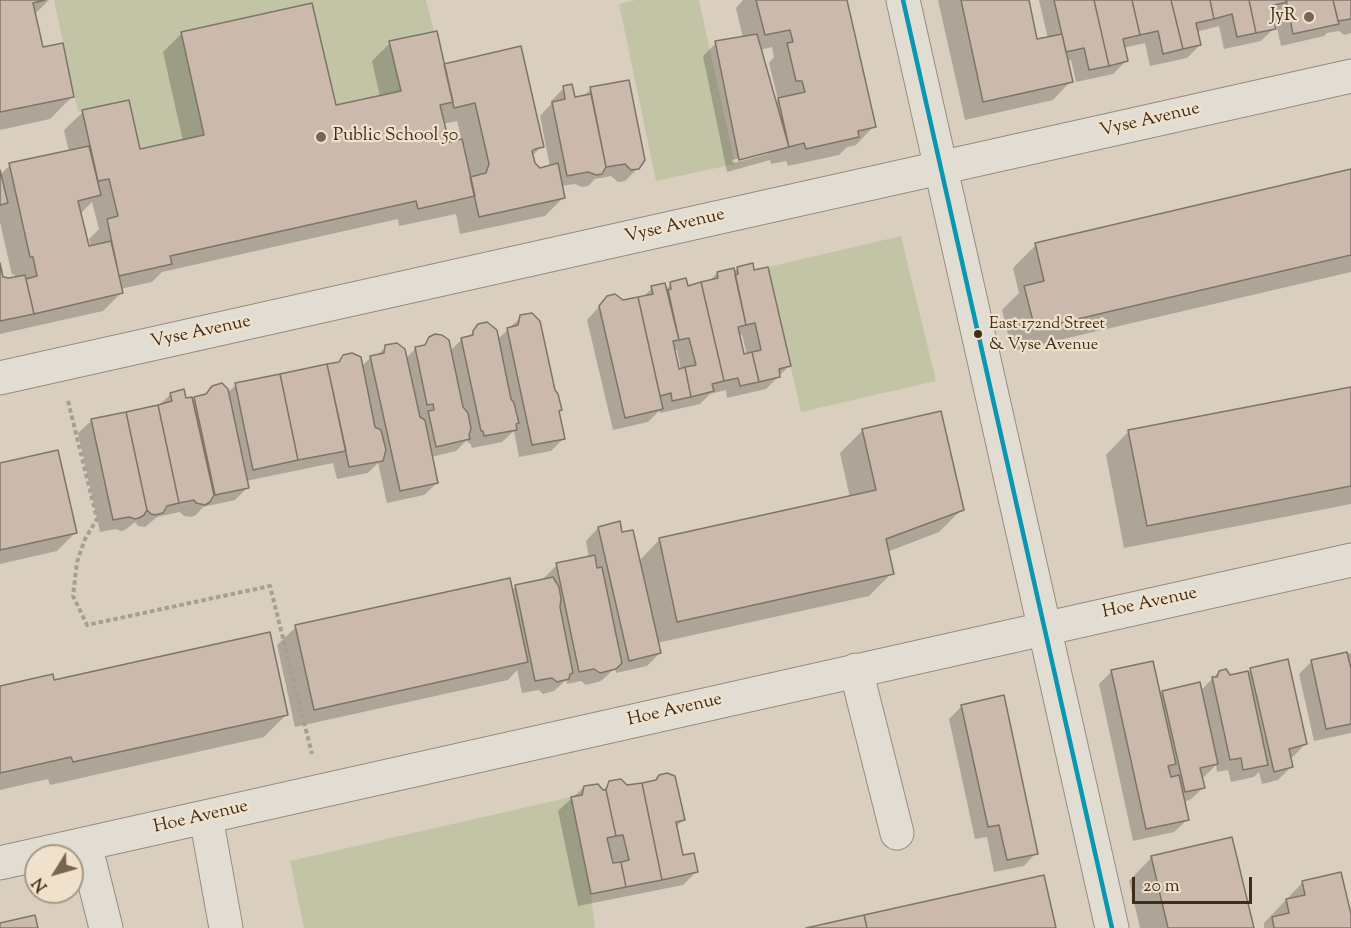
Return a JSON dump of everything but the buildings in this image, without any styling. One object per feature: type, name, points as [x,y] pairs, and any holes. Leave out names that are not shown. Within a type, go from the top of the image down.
[{"type":"street","points":[[903,0],[1112,928]]},
{"type":"street","name":"Vyse Avenue","points":[[0,378],[1351,76]]},
{"type":"street","name":"Hoe Avenue","points":[[0,863],[1351,560]]},
{"type":"street","points":[[856,670],[897,832]]},
{"type":"street","points":[[206,817],[226,928]]},
{"type":"street","points":[[85,844],[106,928]]},
{"type":"path","points":[[68,401],[97,519],[76,561],[73,596],[87,625],[270,585],[312,754]]},
{"type":"green space","points":[[54,0],[426,0],[434,31],[390,41],[401,91],[336,105],[312,3],[181,32],[204,135],[140,149],[129,100],[78,112]]},
{"type":"green space","points":[[636,0],[699,0],[735,164],[656,181],[619,4]]},
{"type":"green space","points":[[901,236],[936,381],[801,412],[768,267]]},
{"type":"green space","points":[[571,797],[591,894],[595,928],[304,928],[290,861]]},
{"type":"transit line","points":[[903,0],[1112,928]]},
{"type":"place","name":"JyR","points":[[1309,17]]},
{"type":"place","name":"Public School 50","points":[[321,137]]},
{"type":"place","name":"East 172nd Street & Vyse Avenue","points":[[978,334]]}]
